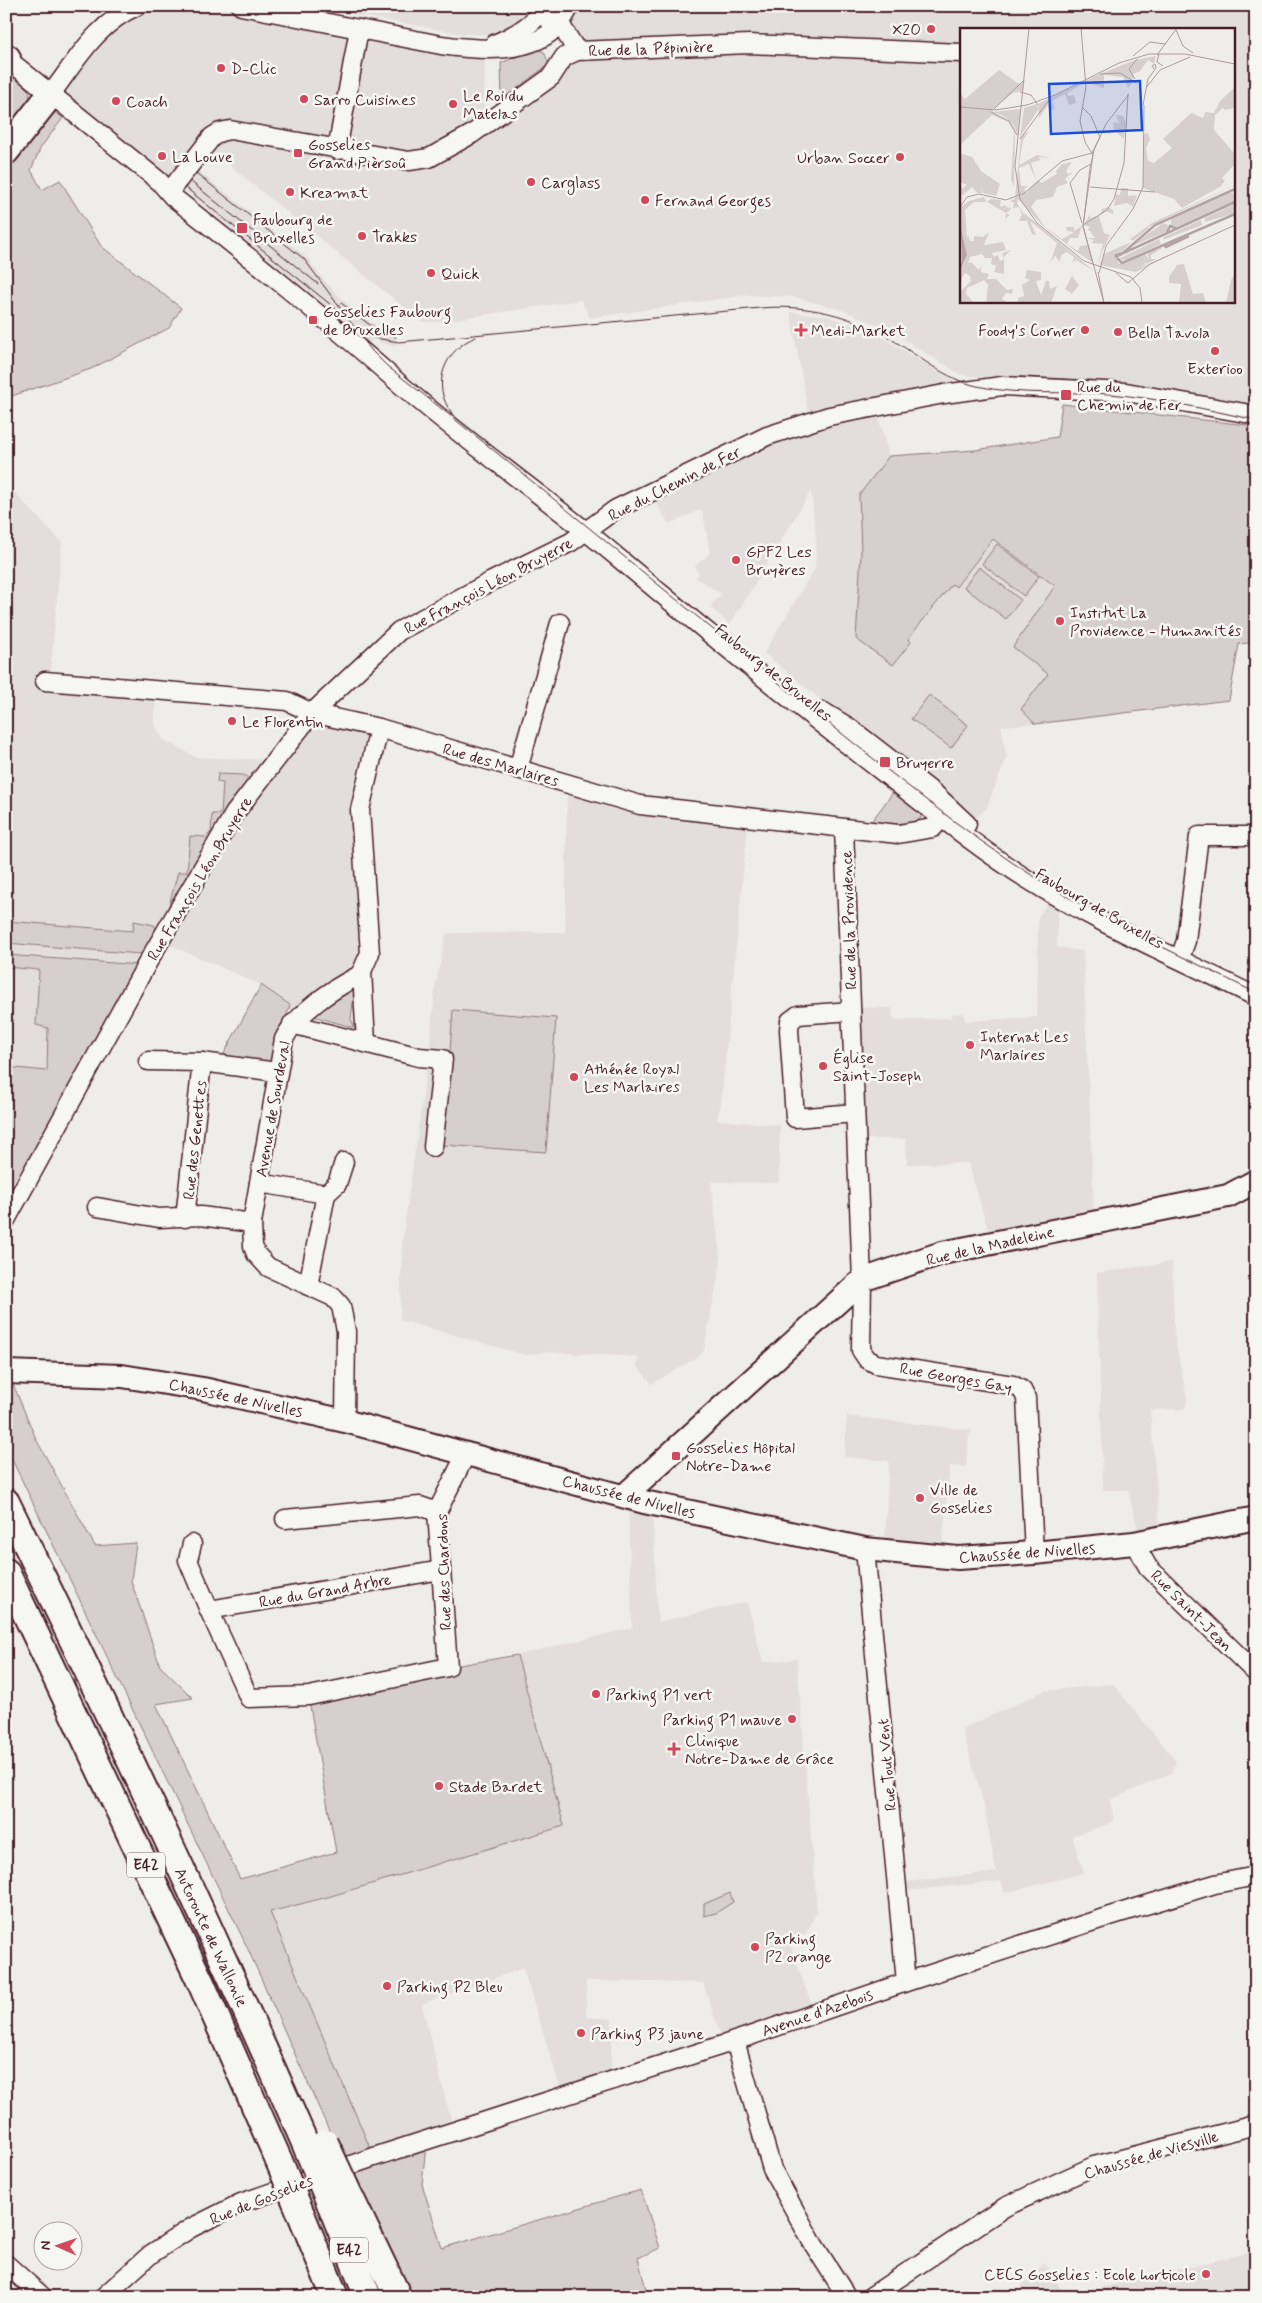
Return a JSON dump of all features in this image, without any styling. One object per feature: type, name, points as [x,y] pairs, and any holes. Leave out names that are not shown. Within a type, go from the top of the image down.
[{"type":"highway","points":[[6,151],[51,94]]},
{"type":"highway","name":"Autoroute de Wallonie","points":[[6,1502],[99,1694],[272,2067],[298,2090],[316,2147],[340,2199]]},
{"type":"highway","name":"Autoroute de Wallonie","points":[[6,1572],[201,1983],[279,2161],[335,2297]]},
{"type":"highway","points":[[340,2199],[398,2297]]},
{"type":"highway","name":"E42","points":[[340,2199],[368,2297]]},
{"type":"highway","points":[[301,2214],[316,2297]]},
{"type":"main road","name":"Rue de la Madeleine","points":[[634,1499],[862,1280],[942,1253],[1228,1196],[1256,1182]]},
{"type":"main road","name":"Chaussée de Nivelles","points":[[6,1372],[122,1376],[203,1389],[345,1421],[634,1499],[865,1549],[958,1558],[1034,1553],[1134,1544],[1256,1518]]},
{"type":"street","points":[[51,94],[90,41],[108,22],[137,6]]},
{"type":"street","points":[[240,6],[466,48],[503,49],[515,47],[553,29],[570,6]]},
{"type":"street","points":[[168,192],[208,141],[220,132],[230,130],[409,161],[429,158],[472,134],[551,77],[570,54],[543,11],[510,37],[487,48]]},
{"type":"street","points":[[337,150],[358,29]]},
{"type":"street","name":"Rue de la Pépinière","points":[[570,54],[749,44],[960,53]]},
{"type":"street","name":"Faubourg de Bruxelles","points":[[6,58],[159,181],[168,192],[382,366],[391,376],[590,528],[767,681],[946,813],[991,855],[1041,888],[1139,941],[1180,958],[1256,997]]},
{"type":"street","name":"Rue du Chemin de Fer","points":[[590,528],[616,509],[767,436],[829,416],[944,394],[1002,386],[1091,389],[1154,396],[1256,415]]},
{"type":"street","name":"Rue François Léon Bruyerre","points":[[6,1220],[150,960],[234,814],[312,714],[399,631],[492,581],[571,542],[590,528]]},
{"type":"street","points":[[518,769],[560,623]]},
{"type":"street","name":"Rue des Marlaires","points":[[45,681],[287,701],[312,714],[379,728],[640,805],[898,834],[933,828],[946,813]]},
{"type":"street","points":[[366,1043],[362,971],[370,952],[360,810],[379,728]]},
{"type":"street","name":"Rue de la Providence","points":[[844,829],[862,1280]]},
{"type":"street","points":[[1180,958],[1186,941],[1199,836],[1256,836]]},
{"type":"street","name":"Avenue de Sourdeval","points":[[345,1421],[344,1317],[341,1306],[333,1297],[268,1267],[256,1254],[253,1246],[252,1224],[284,1039],[292,1024],[362,971]]},
{"type":"street","name":"Rue de la Providence","points":[[851,1012],[798,1015],[790,1021],[789,1030],[794,1118],[856,1113]]},
{"type":"street","points":[[292,1024],[419,1057],[443,1059],[433,1147]]},
{"type":"street","points":[[148,1061],[202,1062],[277,1072]]},
{"type":"street","name":"Rue des Genettes","points":[[185,1218],[202,1062]]},
{"type":"street","points":[[308,1286],[326,1194],[337,1184],[344,1162]]},
{"type":"street","points":[[259,1183],[326,1194]]},
{"type":"street","points":[[97,1207],[159,1218],[201,1216],[252,1224]]},
{"type":"street","name":"Rue Georges Gay","points":[[862,1280],[861,1350],[867,1359],[876,1364],[1013,1385],[1022,1390],[1026,1398],[1034,1553]]},
{"type":"street","name":"Rue des Chardons","points":[[208,1610],[249,1698],[309,1696],[448,1667],[437,1512],[466,1454]]},
{"type":"street","points":[[285,1519],[420,1506],[437,1512]]},
{"type":"street","points":[[192,1544],[188,1560],[208,1610]]},
{"type":"street","name":"Rue Saint-Jean","points":[[1134,1544],[1148,1567],[1256,1673]]},
{"type":"street","name":"Rue Tout Vent","points":[[865,1549],[906,1982]]},
{"type":"street","name":"Rue du Grand Arbre","points":[[208,1610],[441,1570]]},
{"type":"street","name":"Avenue d'Azebois","points":[[380,2155],[735,2041],[1113,1914],[1215,1884],[1256,1876]]},
{"type":"street","points":[[735,2041],[772,2169],[812,2242],[847,2297]]},
{"type":"street","name":"Chaussée de Viesville","points":[[870,2297],[1005,2207],[1094,2166],[1256,2126]]},
{"type":"street","name":"Rue de Gosselies","points":[[102,2297],[151,2254],[192,2228],[241,2204],[380,2155]]},
{"type":"street","points":[[6,2264],[43,2297]]},
{"type":"shaded area","points":[[138,6],[261,6],[485,54],[484,126],[436,154],[312,153],[404,169],[439,160],[512,110],[582,57],[569,21],[577,6],[1256,6],[1256,408],[961,375],[887,329],[842,310],[794,297],[747,295],[590,318],[581,300],[438,322],[422,322],[208,148],[167,190],[55,101],[90,41]]},
{"type":"shaded area","points":[[306,6],[528,6],[522,20],[495,35],[462,34]]},
{"type":"shaded area","points":[[536,48],[544,52],[549,64],[502,100],[501,63]]},
{"type":"shaded area","points":[[7,76],[18,80],[29,91],[31,103],[6,134]]},
{"type":"shaded area","points":[[43,104],[63,118],[41,147],[31,170],[42,190],[60,180],[101,246],[181,308],[169,328],[91,369],[6,398],[6,151]]},
{"type":"shaded area","points":[[196,169],[312,262],[311,264],[323,279],[344,301],[375,325],[397,334],[396,347],[373,340],[368,341],[377,353],[365,345],[345,321],[182,188]]},
{"type":"shaded area","points":[[790,312],[828,316],[884,338],[957,383],[945,389],[808,411]]},
{"type":"shaded area","name":"Institut La Providence - Humanités","points":[[1062,404],[1256,426],[1256,642],[1239,644],[1229,700],[1060,722],[1001,726],[1007,757],[986,809],[970,823],[764,653],[815,568],[816,538],[811,491],[730,625],[710,607],[721,594],[696,578],[699,574],[695,566],[710,553],[702,509],[669,524],[655,502],[697,478],[801,430],[878,415],[889,456],[976,450],[1057,437]]},
{"type":"shaded area","name":"Institut La Providence - Humanités","points":[[1062,404],[1256,426],[1256,642],[1239,644],[1229,700],[1035,724],[1021,709],[1048,674],[1013,647],[1055,586],[993,539],[956,587],[952,584],[908,639],[911,642],[893,665],[856,639],[861,554],[859,495],[889,456],[976,450],[1057,437]]},
{"type":"shaded area","points":[[6,484],[62,542],[50,677],[156,690],[155,725],[163,739],[195,757],[265,760],[140,965],[6,955]]},
{"type":"shaded area","points":[[997,544],[1039,576],[1024,596],[982,564]]},
{"type":"shaded area","points":[[979,567],[1021,600],[1006,619],[964,587]]},
{"type":"shaded area","points":[[929,695],[968,725],[951,748],[911,719]]},
{"type":"shaded area","points":[[314,714],[379,728],[364,789],[369,944],[358,976],[292,1024],[290,1005],[261,985],[161,941],[213,851]]},
{"type":"shaded area","points":[[218,774],[243,775],[252,780],[173,908],[168,909],[178,872],[187,872],[190,836],[206,837],[211,832],[212,814],[221,814],[223,783],[217,782]]},
{"type":"shaded area","points":[[897,787],[921,807],[921,818],[909,827],[868,826]]},
{"type":"shaded area","name":"Athénée Royal Les Marlaires","points":[[567,789],[748,823],[721,1104],[717,1120],[780,1125],[779,1183],[711,1182],[721,1262],[704,1350],[702,1354],[652,1384],[637,1366],[638,1357],[545,1352],[525,1355],[400,1320],[402,1243],[429,1051],[435,988],[446,933],[565,932]]},
{"type":"shaded area","name":"Internat Les Marlaires","points":[[1049,902],[1058,906],[1057,947],[1083,951],[1094,1213],[989,1233],[968,1163],[907,1164],[906,1139],[859,1139],[851,1007],[892,1008],[893,1020],[951,1018],[951,1014],[964,1013],[965,1021],[1037,1017],[1038,916]]},
{"type":"shaded area","points":[[6,921],[133,931],[134,921],[154,925],[160,934],[153,955],[6,943]]},
{"type":"shaded area","points":[[6,955],[140,965],[6,1205],[6,1067],[47,1071],[48,1028],[36,1025],[39,970],[6,967]]},
{"type":"shaded area","points":[[6,967],[40,969],[36,1025],[48,1027],[47,1071],[6,1067]]},
{"type":"shaded area","points":[[261,985],[290,1005],[270,1068],[220,1061]]},
{"type":"shaded area","points":[[355,986],[351,1019],[355,1028],[313,1016]]},
{"type":"shaded area","points":[[453,1010],[556,1018],[546,1152],[443,1145]]},
{"type":"shaded area","points":[[1172,1262],[1174,1334],[1187,1398],[1185,1409],[1150,1410],[1160,1528],[1141,1542],[1128,1490],[1103,1490],[1097,1273]]},
{"type":"shaded area","name":"Stade Bardet","points":[[8,1372],[36,1439],[95,1546],[136,1543],[131,1581],[160,1666],[193,1698],[156,1704],[240,1879],[336,1852],[309,1701],[448,1667],[517,1655],[564,1826],[331,1896],[270,1912],[373,2155],[346,2160],[332,2137],[247,1947],[6,1447],[6,1373]]},
{"type":"shaded area","points":[[847,1416],[972,1430],[969,1437],[966,1467],[950,1466],[942,1549],[885,1541],[889,1461],[844,1457]]},
{"type":"shaded area","name":"Clinique Notre-Dame de Grâce","points":[[628,1503],[652,1504],[658,1622],[747,1602],[763,1662],[797,1659],[817,1911],[806,1934],[789,1941],[815,2014],[724,2045],[703,1983],[586,1981],[586,2017],[612,2019],[611,2081],[563,2097],[523,1968],[422,2004],[454,2132],[373,2155],[270,1912],[331,1896],[564,1826],[517,1655],[632,1628]]},
{"type":"shaded area","points":[[1113,1684],[1176,1761],[1172,1773],[1110,1800],[1114,1822],[1072,1836],[1084,1873],[1005,1893],[1001,1881],[907,1891],[906,1882],[996,1872],[984,1805],[962,1729],[1044,1691]]},
{"type":"shaded area","points":[[730,1893],[733,1902],[716,1913],[704,1916],[704,1904]]},
{"type":"shaded area","points":[[426,2145],[422,2184],[442,2248],[641,2190],[660,2248],[638,2258],[648,2297],[403,2297],[363,2215],[362,2187],[351,2170]]},
{"type":"shaded area","name":"CECS Gosselies : Ecole horticole","points":[[1256,2251],[1256,2297],[1025,2297],[1020,2286],[1045,2263],[1065,2296]]},
{"type":"tram line","points":[[196,173],[304,259],[372,351],[387,366],[872,758],[984,843],[1042,882],[1132,932],[1256,993]]},
{"type":"tram line","points":[[190,181],[318,284]]},
{"type":"tram line","points":[[185,187],[336,309]]},
{"type":"tram line","points":[[341,303],[370,325],[396,337]]},
{"type":"tram line","points":[[359,328],[375,338],[399,342],[760,308],[794,308],[828,313],[861,323],[891,339],[943,373],[977,386],[1010,391],[1094,393],[1147,398],[1256,420]]},
{"type":"tram line","points":[[452,413],[445,402],[442,391],[441,380],[444,369],[456,350],[476,337]]},
{"type":"place","name":"X2O","points":[[931,29]]},
{"type":"place","name":"D-Clic","points":[[221,68]]},
{"type":"place","name":"Sarro Cuisines","points":[[304,99]]},
{"type":"place","name":"Coach","points":[[116,101]]},
{"type":"place","name":"Le Roi du Matelas","points":[[453,104]]},
{"type":"place","name":"Gosselies Grand Pièrsoû","points":[[298,153]]},
{"type":"place","name":"La Louve","points":[[162,156]]},
{"type":"place","name":"Urban Soccer","points":[[900,157]]},
{"type":"place","name":"Carglass","points":[[531,182]]},
{"type":"place","name":"Kreamat","points":[[290,192]]},
{"type":"place","name":"Fernand Georges","points":[[645,200]]},
{"type":"place","name":"Faubourg de Bruxelles","points":[[242,228]]},
{"type":"place","name":"Trakks","points":[[362,236]]},
{"type":"place","name":"Quick","points":[[431,273]]},
{"type":"place","name":"Gosselies Faubourg de Bruxelles","points":[[313,320]]},
{"type":"place","name":"Medi-Market","points":[[801,330]]},
{"type":"place","name":"Foody's Corner","points":[[1085,330]]},
{"type":"place","name":"Bella Tavola","points":[[1118,332]]},
{"type":"place","name":"Exterioo","points":[[1215,351]]},
{"type":"place","name":"Rue du Chemin de Fer","points":[[1066,395]]},
{"type":"place","name":"GPF2 Les Bruyères","points":[[736,560]]},
{"type":"place","name":"Institut La Providence - Humanités","points":[[1060,621]]},
{"type":"place","name":"Le Florentin","points":[[232,721]]},
{"type":"place","name":"Bruyerre","points":[[885,762]]},
{"type":"place","name":"Internat Les Marlaires","points":[[970,1045]]},
{"type":"place","name":"Église Saint-Joseph","points":[[823,1066]]},
{"type":"place","name":"Athénée Royal Les Marlaires","points":[[574,1077]]},
{"type":"place","name":"Gosselies Hôpital Notre-Dame","points":[[676,1456]]},
{"type":"place","name":"Ville de Gosselies","points":[[920,1498]]},
{"type":"place","name":"Parking P1 vert","points":[[596,1694]]},
{"type":"place","name":"Parking P1 mauve","points":[[792,1719]]},
{"type":"place","name":"Clinique Notre-Dame de Grâce","points":[[674,1749]]},
{"type":"place","name":"Stade Bardet","points":[[439,1786]]},
{"type":"place","name":"Parking P2 orange","points":[[755,1947]]},
{"type":"place","name":"Parking P2 Bleu","points":[[387,1986]]},
{"type":"place","name":"Parking P3 jaune","points":[[581,2033]]},
{"type":"place","name":"CECS Gosselies : Ecole horticole","points":[[1206,2274]]}]
